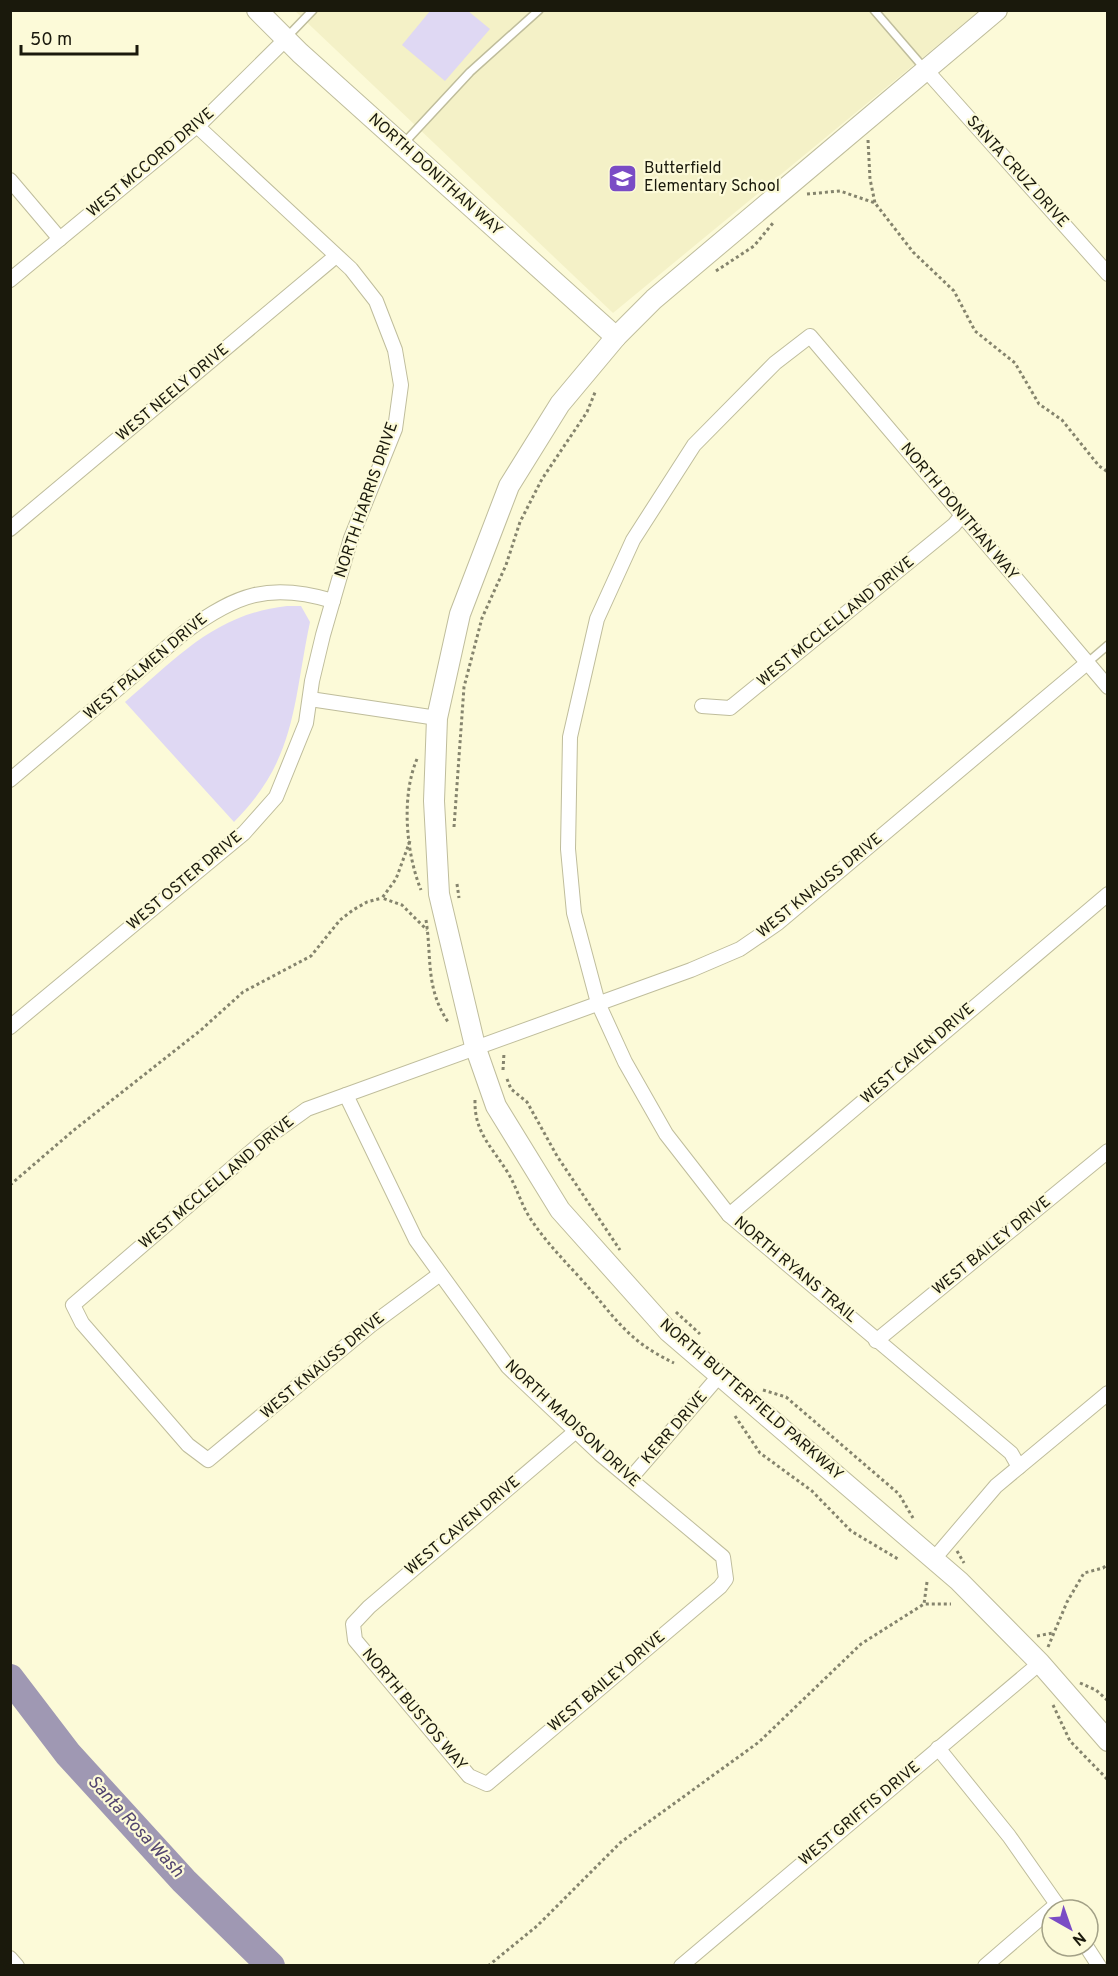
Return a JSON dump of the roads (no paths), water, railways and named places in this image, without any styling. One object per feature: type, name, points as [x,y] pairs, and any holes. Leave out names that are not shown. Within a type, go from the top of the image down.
[{"type":"street","name":"NORTH DONITHAN WAY","points":[[257,10],[285,39],[616,337]]},
{"type":"street","name":"NORTH BUTTERFIELD PARKWAY","points":[[997,10],[654,299],[616,337],[560,404],[509,486],[460,614],[437,718],[434,801],[440,894],[475,1046],[496,1106],[560,1210],[669,1332],[966,1589],[1047,1655],[1107,1741]]},
{"type":"street","name":"WEST MCCORD DRIVE","points":[[10,280],[197,126],[285,39]]},
{"type":"street","name":"SANTA CRUZ DRIVE","points":[[926,70],[1107,274]]},
{"type":"street","name":"NORTH HARRIS DRIVE","points":[[197,126],[351,269],[376,301],[395,350],[401,385],[395,429],[351,538],[312,681],[310,699]]},
{"type":"street","points":[[10,180],[60,239]]},
{"type":"street","name":"WEST NEELY DRIVE","points":[[10,529],[336,256]]},
{"type":"street","name":"NORTH DONITHAN WAY","points":[[598,1003],[574,913],[568,849],[570,737],[597,619],[633,540],[694,445],[775,363],[810,336],[1107,687]]},
{"type":"street","name":"WEST MCCLELLAND DRIVE","points":[[702,706],[730,708],[827,631],[962,515]]},
{"type":"street","name":"WEST PALMEN DRIVE","points":[[10,780],[184,633],[214,611],[249,597],[285,590],[333,601]]},
{"type":"street","name":"WEST KNAUSS DRIVE","points":[[475,1046],[691,970],[740,949],[778,923],[1087,663]]},
{"type":"street","points":[[310,699],[437,718]]},
{"type":"street","name":"WEST OSTER DRIVE","points":[[10,1027],[244,833],[276,797],[306,723],[310,699]]},
{"type":"street","name":"WEST CAVEN DRIVE","points":[[729,1215],[1107,894]]},
{"type":"street","name":"NORTH RYANS TRAIL","points":[[598,1003],[625,1062],[666,1134],[729,1215],[1011,1453],[1019,1467]]},
{"type":"street","name":"WEST MCCLELLAND DRIVE","points":[[208,1460],[188,1445],[82,1323],[73,1305],[268,1137],[307,1109],[475,1046]]},
{"type":"street","name":"NORTH MADISON DRIVE","points":[[346,1095],[416,1240],[508,1366],[630,1479],[723,1557],[726,1579]]},
{"type":"street","name":"WEST BAILEY DRIVE","points":[[876,1341],[1107,1151]]},
{"type":"street","name":"WEST KNAUSS DRIVE","points":[[208,1460],[372,1324],[440,1274]]},
{"type":"street","name":"KERR DRIVE","points":[[630,1479],[719,1376]]},
{"type":"street","points":[[933,1560],[996,1486],[1107,1393]]},
{"type":"street","name":"WEST CAVEN DRIVE","points":[[353,1624],[377,1599],[576,1431]]},
{"type":"street","name":"WEST BAILEY DRIVE","points":[[487,1784],[720,1587],[726,1579]]},
{"type":"street","name":"NORTH BUSTOS WAY","points":[[353,1624],[355,1640],[461,1767],[469,1776],[487,1784]]},
{"type":"street","name":"WEST GRIFFIS DRIVE","points":[[681,1965],[1047,1655]]},
{"type":"street","points":[[938,1748],[1009,1836],[1053,1898]]},
{"type":"street","points":[[985,1965],[1040,1922]]},
{"type":"street","points":[[10,1958],[17,1965]]},
{"type":"lane","points":[[285,39],[313,10]]},
{"type":"lane","points":[[402,145],[470,72],[539,10]]},
{"type":"lane","points":[[874,10],[926,70]]},
{"type":"lane","points":[[1087,663],[1107,645]]},
{"type":"waterway","name":"Santa Rosa Wash","points":[[10,1678],[68,1754],[184,1881],[271,1966]]},
{"type":"place","name":"Butterfield Elementary School","points":[[623,178]]}]
